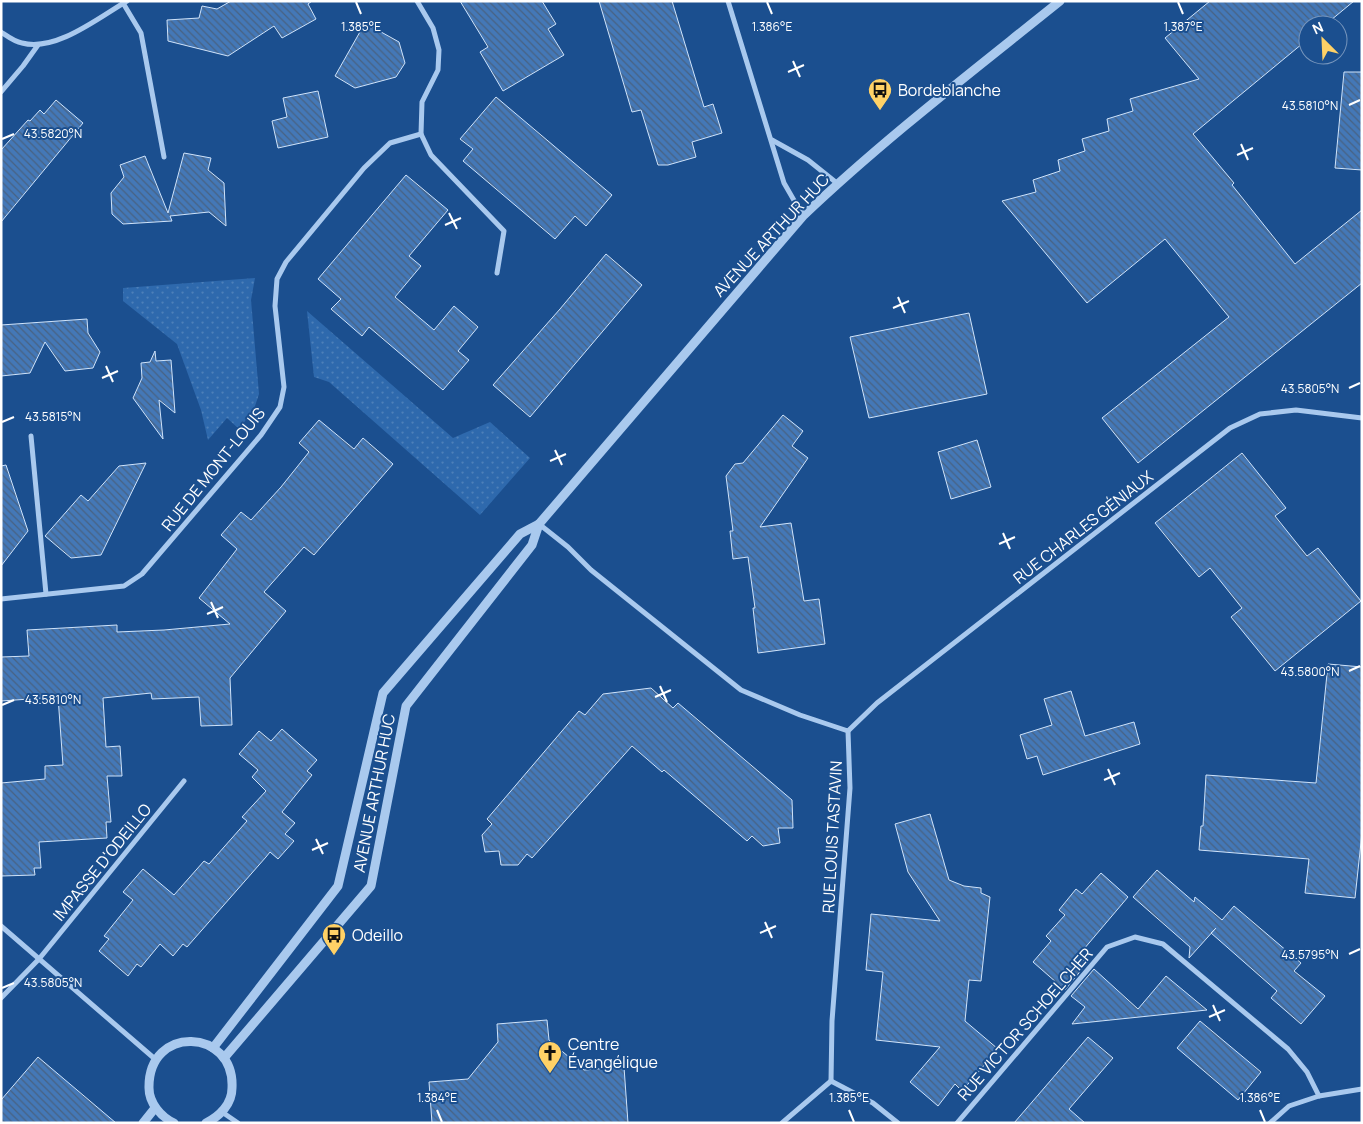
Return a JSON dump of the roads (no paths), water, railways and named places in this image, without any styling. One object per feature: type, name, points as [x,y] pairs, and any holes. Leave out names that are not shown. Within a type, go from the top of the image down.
[{"type":"street","points":[[417,1],[433,28],[440,50],[438,70],[422,102],[421,134],[431,155],[504,231],[497,273]]},
{"type":"street","points":[[728,1],[784,183],[803,216]]},
{"type":"street","name":"AVENUE ARTHUR HUC","points":[[213,1048],[338,886],[384,693],[520,534],[539,524],[803,216],[901,129],[1060,1]]},
{"type":"street","points":[[1,32],[21,43],[38,45],[62,39],[125,2],[141,33],[164,157]]},
{"type":"street","points":[[1,92],[38,45]]},
{"type":"street","name":"RUE DE MONT-LOUIS","points":[[1,599],[124,586],[142,574],[261,435],[280,407],[284,387],[275,306],[277,279],[286,262],[364,168],[390,142],[421,134]]},
{"type":"street","points":[[772,140],[808,160],[838,184]]},
{"type":"street","name":"RUE CHARLES GÉNIAUX","points":[[848,731],[877,703],[1230,428],[1260,414],[1296,410],[1362,418]]},
{"type":"street","points":[[31,436],[46,594]]},
{"type":"street","points":[[539,524],[568,547],[591,570],[741,690],[800,715],[848,731]]},
{"type":"street","name":"AVENUE ARTHUR HUC","points":[[224,1058],[370,886],[406,706],[532,545],[539,524]]},
{"type":"street","name":"RUE LOUIS TASTAVIN","points":[[831,1080],[832,1022],[850,788],[848,731]]},
{"type":"street","name":"IMPASSE D'ODEILLO","points":[[1,998],[39,959],[184,781]]},
{"type":"street","points":[[1,926],[155,1059]]},
{"type":"street","name":"RUE VICTOR SCHOELCHER","points":[[957,1123],[1107,947],[1135,937],[1163,944],[1288,1049],[1307,1072],[1319,1096]]},
{"type":"street","points":[[170,1122],[155,1108],[149,1092],[148,1075],[155,1059],[163,1051],[182,1042],[203,1043],[213,1048],[224,1058],[232,1074],[232,1092],[229,1103],[222,1112],[206,1123]]},
{"type":"street","points":[[782,1123],[831,1080],[873,1103],[898,1123]]},
{"type":"street","points":[[1270,1123],[1289,1106],[1319,1096],[1362,1089]]},
{"type":"street","points":[[143,1123],[155,1108]]},
{"type":"street","points":[[222,1112],[238,1123]]},
{"type":"place","name":"Bordeblanche","points":[[880,111]]},
{"type":"place","name":"Odeillo","points":[[334,956]]},
{"type":"place","name":"Centre Évangélique","points":[[550,1074]]}]
